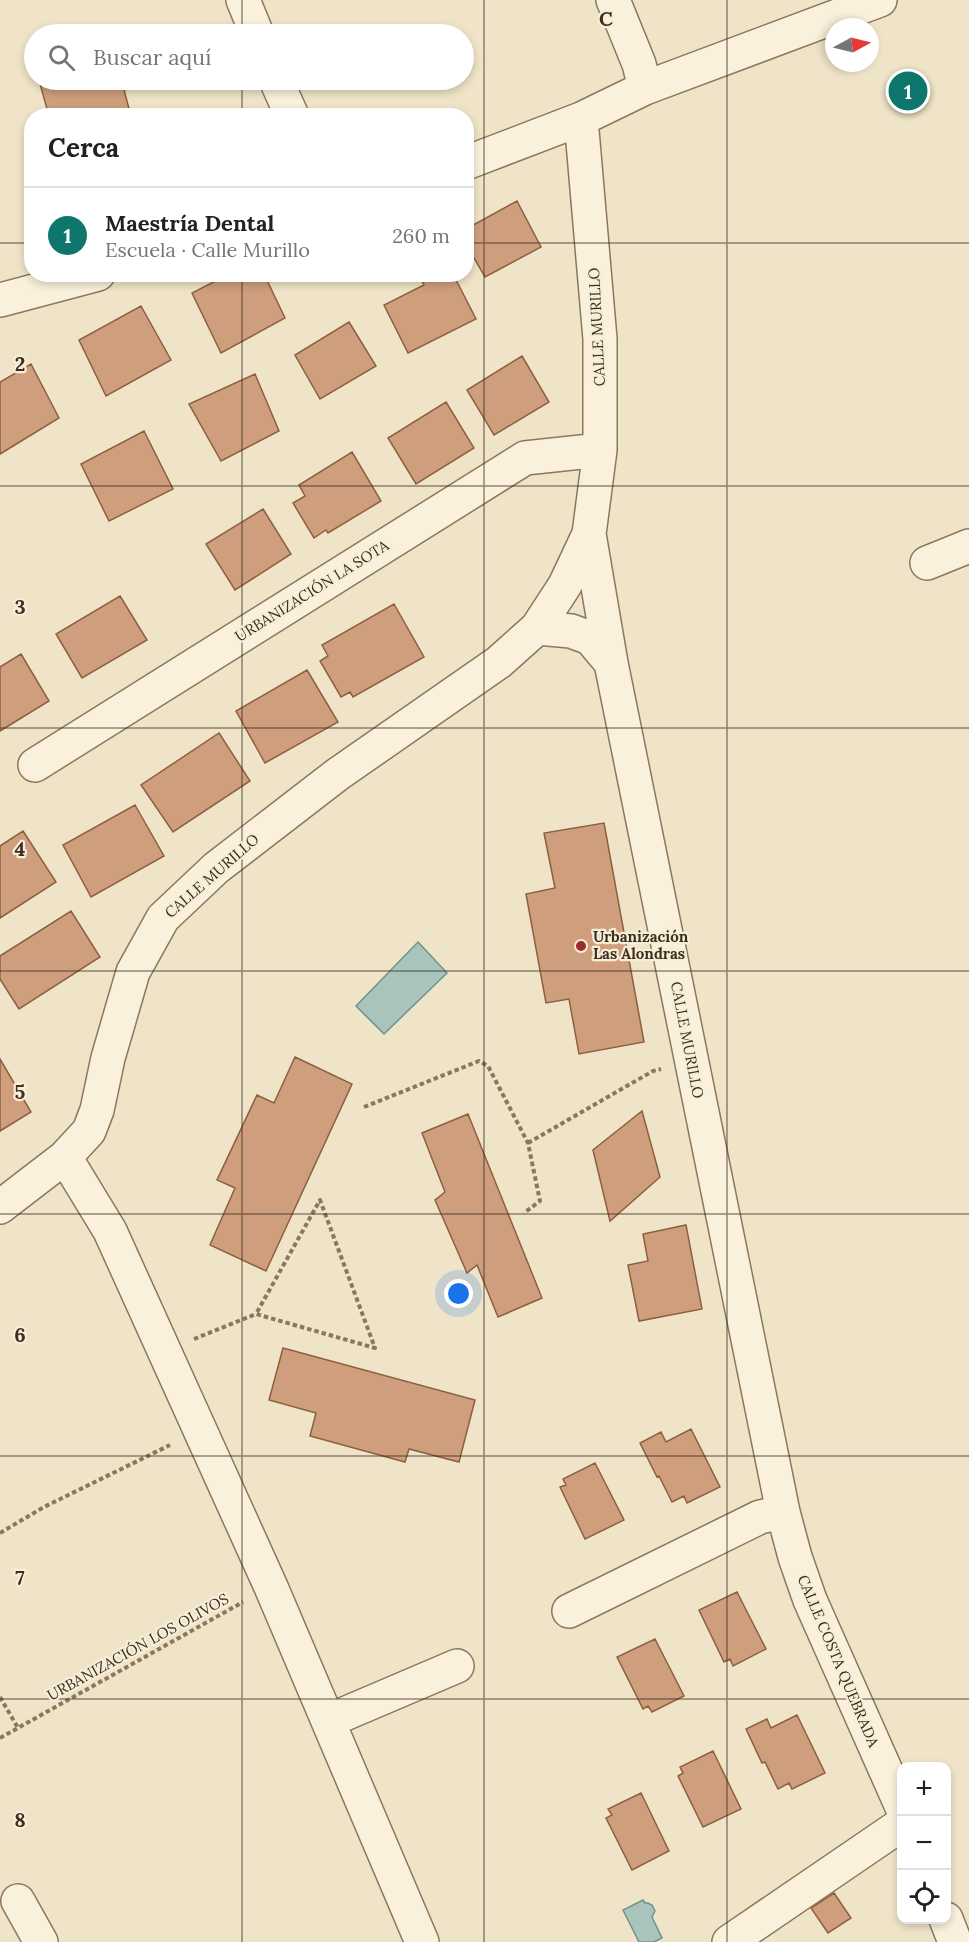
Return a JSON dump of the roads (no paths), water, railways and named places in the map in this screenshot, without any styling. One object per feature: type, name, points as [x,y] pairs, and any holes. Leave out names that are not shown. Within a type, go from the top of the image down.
[{"type":"street","points":[[243,0],[253,24]]},
{"type":"street","points":[[613,0],[639,64],[645,88]]},
{"type":"street","points":[[474,160],[581,119],[645,88],[880,0]]},
{"type":"street","points":[[280,90],[288,108]]},
{"type":"street","name":"CALLE MURILLO","points":[[581,119],[600,339],[600,450],[589,534],[611,663],[749,1347]]},
{"type":"street","points":[[0,300],[68,282]]},
{"type":"street","name":"URBANIZACIÓN LA SOTA","points":[[35,765],[525,458],[600,450]]},
{"type":"street","name":"CALLE MURILLO","points":[[0,1207],[65,1157],[89,1131],[97,1110],[108,1058],[133,972],[163,918],[216,868],[338,774],[499,662],[537,628],[565,585],[589,534]]},
{"type":"street","points":[[927,563],[969,546]]},
{"type":"street","name":"CALLE MURILLO","points":[[537,628],[571,631],[590,638],[611,663]]},
{"type":"street","points":[[65,1157],[110,1231],[165,1351],[271,1587],[422,1942]]},
{"type":"street","name":"CALLE COSTA QUEBRADA","points":[[749,1347],[783,1512],[795,1557],[810,1600],[897,1797]]},
{"type":"street","points":[[569,1611],[760,1517],[783,1512]]},
{"type":"street","points":[[328,1721],[457,1666]]},
{"type":"street","points":[[729,1942],[897,1827]]},
{"type":"street","points":[[18,1901],[40,1942]]},
{"type":"street","points":[[948,1924],[956,1942]]},
{"type":"water","points":[[418,942],[447,973],[384,1034],[356,1006]]},
{"type":"water","points":[[643,1900],[652,1905],[655,1911],[652,1917],[662,1938],[654,1942],[639,1942],[623,1910]]},
{"type":"place","name":"Maestría Dental","points":[[908,91]]},
{"type":"place","name":"Urbanización Las Alondras","points":[[581,946]]}]
